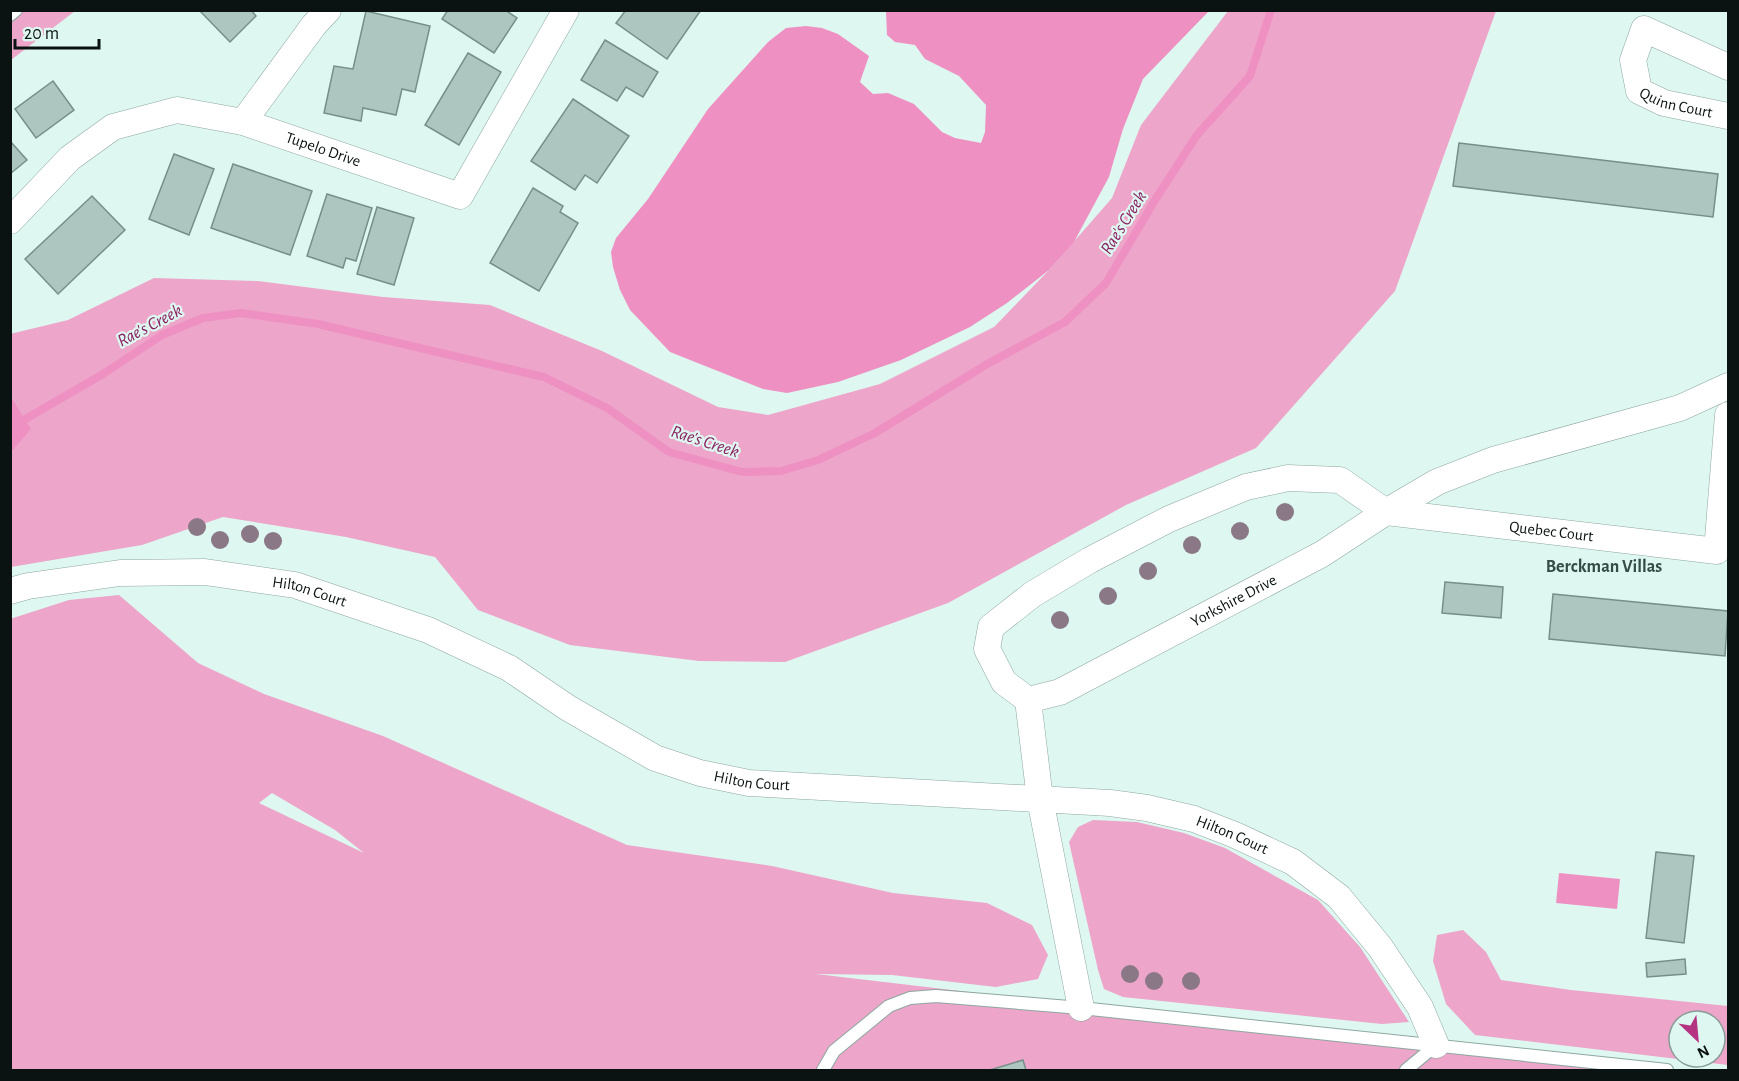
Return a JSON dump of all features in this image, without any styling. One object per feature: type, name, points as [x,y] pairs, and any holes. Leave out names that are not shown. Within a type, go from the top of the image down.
[{"type":"street","points":[[243,122],[314,25],[328,10]]},
{"type":"street","name":"Tupelo Drive","points":[[10,221],[70,158],[113,127],[177,110],[243,122],[460,196],[566,10]]},
{"type":"street","name":"Quinn Court","points":[[1728,66],[1644,29],[1633,60],[1639,91],[1664,103],[1728,116]]},
{"type":"street","name":"Yorkshire Drive","points":[[1028,700],[1060,692],[1253,591],[1322,554],[1437,482],[1493,460],[1680,408],[1728,386]]},
{"type":"street","name":"Quebec Court","points":[[1386,512],[1717,551],[1728,415]]},
{"type":"street","points":[[1081,1008],[1040,799],[1028,700],[1004,682],[987,649],[991,627],[1033,594],[1120,545],[1169,519],[1246,487],[1288,478],[1340,480],[1386,512]]},
{"type":"street","name":"Hilton Court","points":[[10,591],[28,586],[120,573],[205,572],[295,585],[428,630],[509,668],[568,708],[655,758],[700,773],[749,783],[1110,803],[1147,808],[1194,819],[1293,862],[1339,897],[1380,947],[1420,1007],[1437,1045]]},
{"type":"lane","points":[[10,15],[16,10]]},
{"type":"lane","points":[[823,1071],[834,1051],[889,1006],[910,998],[936,996],[1081,1008],[1667,1071]]},
{"type":"lane","points":[[1406,1071],[1437,1045]]},
{"type":"shaded area","points":[[11,11],[75,11],[11,60]]},
{"type":"shaded area","points":[[886,11],[1209,11],[1143,79],[1123,129],[1109,177],[1074,242],[1049,270],[1007,303],[970,327],[901,360],[838,382],[787,393],[763,389],[670,352],[630,310],[620,290],[611,252],[616,238],[648,199],[708,109],[768,42],[786,28],[806,26],[822,28],[838,34],[869,56],[860,82],[873,94],[888,93],[914,104],[942,132],[955,138],[981,143],[985,132],[986,105],[959,76],[925,59],[915,45],[895,42],[887,35]]},
{"type":"shaded area","points":[[1228,11],[1496,11],[1395,291],[1256,448],[1126,505],[948,603],[785,662],[699,661],[570,645],[478,610],[435,557],[346,537],[223,517],[142,545],[11,567],[10,334],[68,320],[154,278],[258,281],[383,297],[490,305],[602,351],[718,407],[768,415],[880,384],[994,327],[1049,270],[1112,198],[1141,125]]},
{"type":"shaded area","points":[[10,397],[31,429],[11,452]]},
{"type":"shaded area","points":[[119,595],[198,663],[264,694],[383,736],[627,845],[772,866],[893,893],[987,903],[1032,925],[1048,955],[1038,979],[996,987],[892,975],[816,974],[1633,1070],[11,1070],[10,619],[69,600]],"holes":[[[272,793],[335,830],[364,853],[259,803]]]},
{"type":"shaded area","points":[[1093,820],[1137,822],[1184,833],[1225,848],[1318,900],[1360,947],[1409,1022],[1382,1024],[1123,997],[1104,989],[1069,842],[1078,827]]},
{"type":"shaded area","points":[[1559,873],[1620,879],[1617,909],[1556,903]]},
{"type":"shaded area","points":[[1463,930],[1486,952],[1501,980],[1571,990],[1728,1006],[1728,1065],[1727,1009],[1667,1009],[1667,1058],[1475,1035],[1446,1004],[1433,961],[1437,935]]},
{"type":"building","points":[[199,10],[251,10],[256,16],[230,42]]},
{"type":"building","points":[[448,10],[505,10],[517,18],[494,53],[442,19]]},
{"type":"building","points":[[626,10],[701,10],[667,59],[616,23]]},
{"type":"building","points":[[366,11],[430,26],[415,92],[402,89],[396,115],[363,108],[361,121],[324,113],[334,66],[353,69]]},
{"type":"building","points":[[605,40],[658,72],[643,97],[626,87],[617,101],[581,80]]},
{"type":"building","points":[[468,53],[501,72],[459,145],[425,125]]},
{"type":"building","points":[[53,81],[74,110],[36,138],[15,109]]},
{"type":"building","points":[[573,99],[629,136],[597,183],[585,175],[575,190],[531,161]]},
{"type":"building","points":[[10,141],[27,160],[10,174]]},
{"type":"building","points":[[1459,143],[1718,174],[1713,217],[1453,186]]},
{"type":"building","points":[[174,154],[214,169],[189,235],[149,219]]},
{"type":"building","points":[[233,164],[312,191],[290,255],[211,228]]},
{"type":"building","points":[[533,188],[563,206],[560,212],[578,223],[539,291],[490,263]]},
{"type":"building","points":[[327,194],[372,208],[356,261],[346,258],[343,268],[307,256]]},
{"type":"building","points":[[92,196],[125,230],[58,294],[25,259]]},
{"type":"building","points":[[377,207],[414,218],[394,285],[357,274]]},
{"type":"building","points":[[1445,582],[1503,587],[1501,618],[1442,613]]},
{"type":"building","points":[[1553,594],[1728,611],[1725,656],[1549,639]]},
{"type":"building","points":[[1656,852],[1694,856],[1684,943],[1646,938]]},
{"type":"building","points":[[1685,959],[1686,974],[1647,977],[1646,963]]},
{"type":"building","points":[[1023,1060],[1026,1070],[990,1070]]},
{"type":"waterway","name":"Rae's Creek","points":[[10,428],[103,374],[162,335],[203,318],[241,313],[318,324],[544,377],[607,408],[669,452],[742,472],[781,471],[818,460],[875,433],[989,363],[1065,322],[1106,283],[1197,135],[1250,76],[1271,10]]},
{"type":"district","name":"Berckman Villas","points":[[1604,567]]}]
